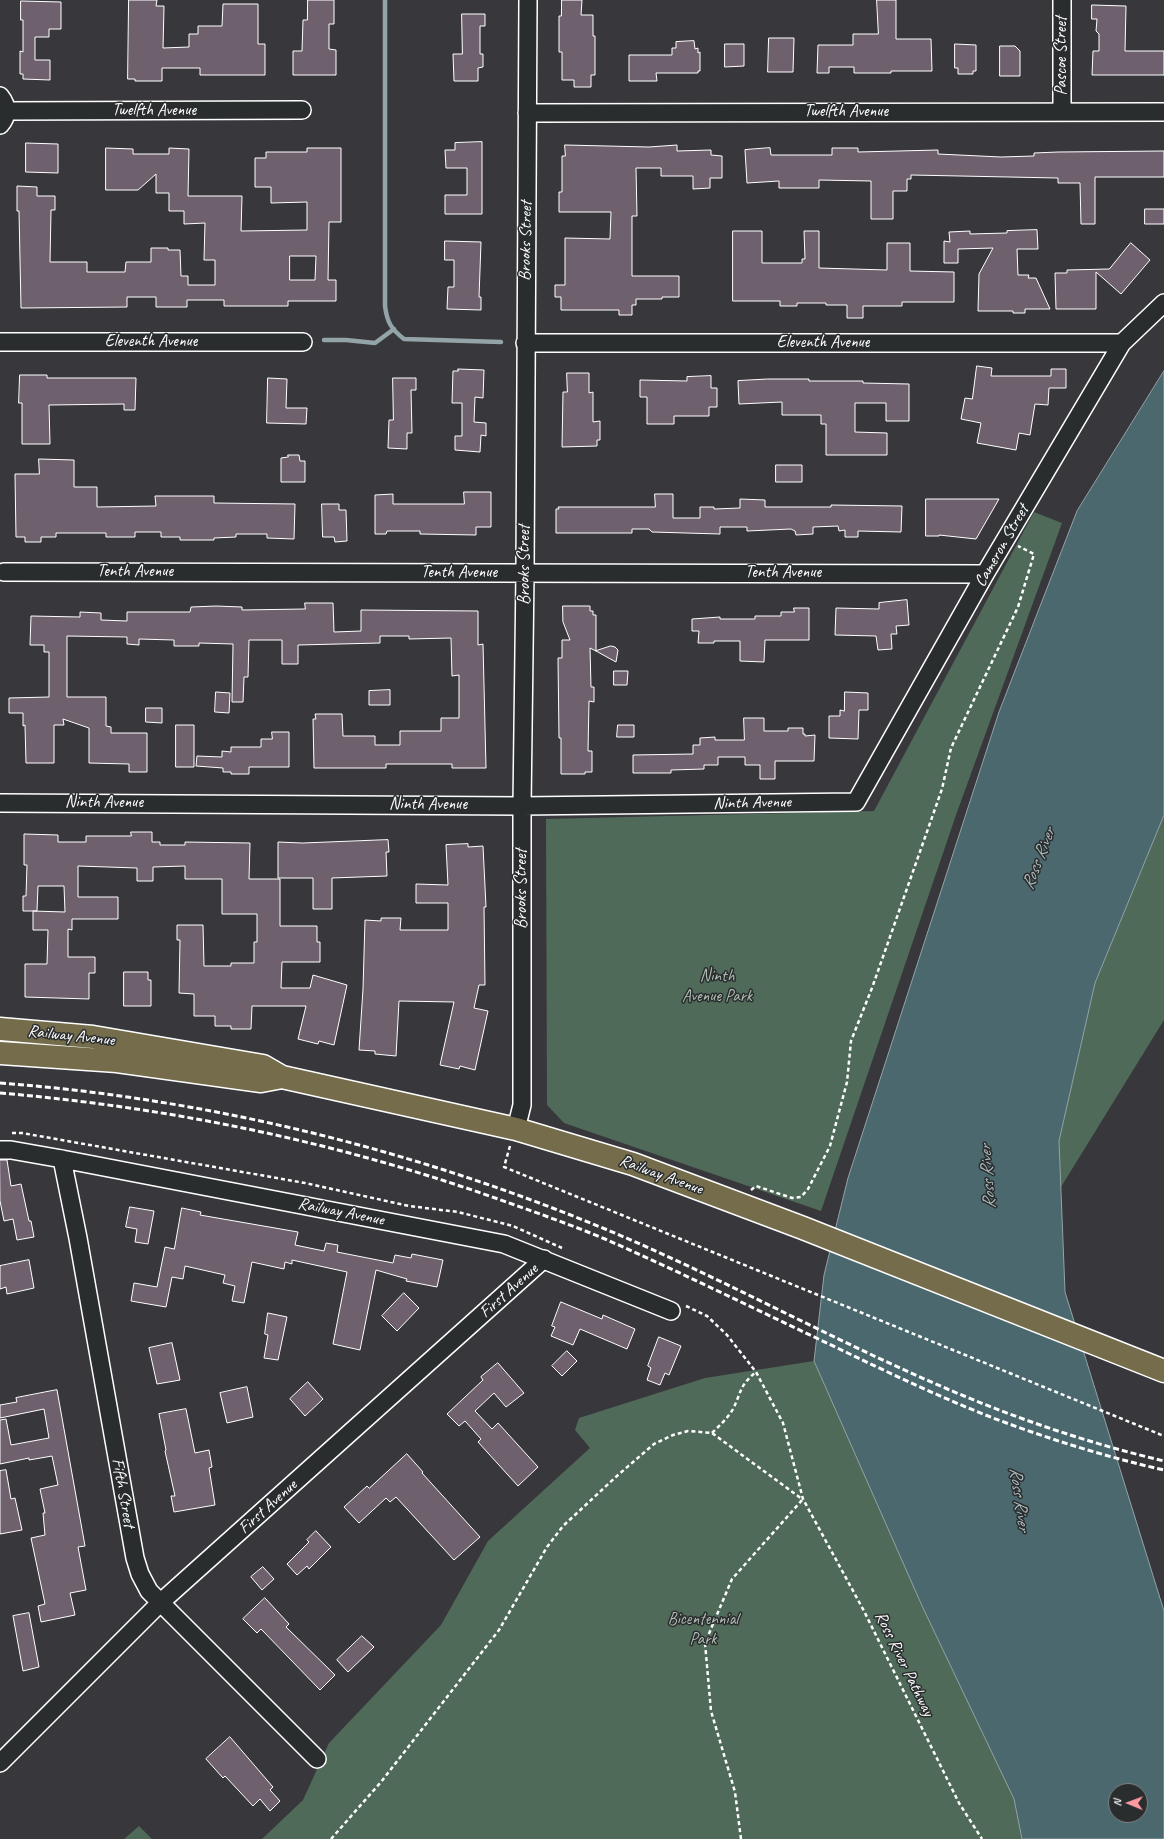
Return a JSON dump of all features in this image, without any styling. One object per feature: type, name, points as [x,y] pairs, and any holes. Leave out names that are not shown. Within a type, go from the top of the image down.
[{"type":"main road","name":"Railway Avenue","points":[[0,1029],[93,1038],[156,1047],[263,1066],[282,1077],[516,1129],[632,1164],[803,1228],[1164,1371]]},
{"type":"main road","name":"Railway Avenue","points":[[0,1053],[118,1061],[261,1081],[282,1077]]},
{"type":"street","name":"Brooks Street","points":[[516,1129],[522,1105],[522,806],[525,573],[525,343],[528,0]]},
{"type":"street","name":"Pascoe Street","points":[[1062,0],[1062,112]]},
{"type":"street","name":"Twelfth Avenue","points":[[2,111],[302,110]]},
{"type":"street","name":"Twelfth Avenue","points":[[527,113],[1164,112]]},
{"type":"street","name":"Cameron Street","points":[[856,802],[985,574],[1122,343],[1164,302]]},
{"type":"street","name":"Eleventh Avenue","points":[[0,342],[303,342]]},
{"type":"street","name":"Eleventh Avenue","points":[[525,343],[1122,343]]},
{"type":"street","name":"Tenth Avenue","points":[[1,572],[985,574]]},
{"type":"street","name":"Ninth Avenue","points":[[0,803],[522,806],[856,802]]},
{"type":"street","name":"Railway Avenue","points":[[0,1150],[11,1150],[62,1159],[504,1244],[677,1308]]},
{"type":"street","name":"Fifth Street","points":[[62,1159],[78,1238],[135,1558],[140,1574],[149,1591],[317,1759]]},
{"type":"street","name":"First Avenue","points":[[0,1763],[161,1602],[544,1259]]},
{"type":"path","points":[[736,1203],[756,1186],[792,1198],[801,1197],[808,1189],[830,1146],[847,1082],[851,1041],[872,988],[942,789],[951,748],[1018,607],[1032,561],[1034,554],[1005,540]]},
{"type":"path","points":[[516,1129],[504,1167],[787,1284],[1164,1436]]},
{"type":"path","points":[[677,1308],[708,1316],[727,1335],[756,1372],[783,1423],[803,1500]]},
{"type":"path","points":[[712,1433],[726,1419],[733,1408],[745,1380],[756,1372]]},
{"type":"path","points":[[331,1839],[381,1782],[499,1630],[546,1548],[563,1526],[654,1444],[673,1435],[688,1431],[712,1433],[803,1500]]},
{"type":"path","points":[[741,1839],[735,1792],[711,1711],[705,1643],[732,1579],[803,1500]]},
{"type":"path","name":"Ross River Pathway","points":[[803,1500],[867,1617],[959,1803],[982,1839]]},
{"type":"green space","name":"Ninth Avenue Park","points":[[1034,512],[1062,523],[956,815],[821,1211],[564,1123],[547,1105],[546,819],[874,811]]},
{"type":"green space","points":[[1164,815],[1164,1020],[1061,1187],[1059,1141],[1095,983]]},
{"type":"green space","name":"Bicentennial Park","points":[[814,1361],[923,1608],[1014,1799],[1022,1839],[262,1839],[303,1800],[329,1743],[441,1625],[488,1541],[590,1448],[575,1430],[579,1418],[705,1378]]},
{"type":"green space","points":[[139,1826],[152,1839],[124,1839]]},
{"type":"water","name":"Ross River","points":[[1164,371],[1164,815],[1095,983],[1059,1141],[1065,1292],[1164,1611],[1164,1839],[1022,1839],[1014,1799],[923,1608],[814,1361],[824,1275],[848,1178],[999,712],[1077,511]]},
{"type":"building","points":[[129,0],[157,0],[156,6],[164,6],[163,48],[189,47],[189,34],[198,34],[198,26],[222,26],[223,4],[258,4],[258,44],[265,44],[265,75],[200,75],[200,68],[162,68],[162,81],[135,81],[135,79],[128,79]]},
{"type":"building","points":[[308,0],[334,0],[334,24],[329,24],[329,49],[336,50],[336,75],[293,75],[293,51],[302,51],[303,20],[307,20]]},
{"type":"building","points":[[562,0],[582,0],[581,15],[593,15],[593,36],[595,36],[595,75],[591,75],[591,87],[574,87],[574,80],[562,80],[562,52],[559,52],[559,16],[561,16]]},
{"type":"building","points":[[877,0],[896,0],[896,39],[931,39],[932,71],[854,73],[854,67],[829,67],[829,73],[817,73],[818,45],[853,45],[853,34],[878,34]]},
{"type":"building","points":[[21,1],[61,2],[61,29],[49,29],[49,37],[35,37],[35,60],[50,60],[50,80],[23,79],[23,74],[20,74],[20,51],[23,52],[23,20],[21,20]]},
{"type":"building","points":[[1092,5],[1126,6],[1125,51],[1164,51],[1164,75],[1092,75],[1093,51],[1099,51],[1099,34],[1096,31],[1097,19],[1092,19]]},
{"type":"building","points":[[462,14],[485,14],[485,26],[480,26],[480,54],[483,54],[483,67],[478,68],[478,81],[454,81],[453,54],[462,54]]},
{"type":"building","points":[[769,38],[794,38],[793,72],[768,72]]},
{"type":"building","points":[[694,41],[695,49],[698,48],[698,53],[700,52],[700,71],[698,71],[698,73],[656,73],[657,81],[629,81],[629,55],[672,55],[672,48],[676,48],[676,42]]},
{"type":"building","points":[[725,44],[744,44],[744,66],[725,67]]},
{"type":"building","points":[[955,44],[976,45],[976,71],[973,71],[973,74],[958,74],[958,68],[955,68]]},
{"type":"building","points":[[1000,46],[1015,46],[1020,51],[1020,76],[1000,76]]},
{"type":"building","points":[[482,142],[482,214],[445,214],[445,195],[467,195],[467,168],[446,168],[445,150],[455,150],[455,143]]},
{"type":"building","points":[[26,143],[58,144],[58,173],[26,172]]},
{"type":"building","points":[[565,145],[649,147],[677,145],[677,151],[711,150],[711,155],[722,156],[722,178],[710,178],[710,188],[693,189],[693,176],[661,176],[661,168],[636,168],[637,216],[632,216],[632,276],[679,276],[679,297],[662,297],[662,299],[636,299],[636,305],[632,305],[632,315],[619,315],[619,310],[561,310],[561,297],[555,297],[555,285],[565,285],[565,238],[610,239],[611,212],[559,212],[559,192],[562,192],[562,156],[565,156]]},
{"type":"building","points":[[106,148],[133,149],[133,154],[169,154],[169,148],[189,149],[188,196],[242,196],[241,231],[307,230],[307,202],[271,203],[271,187],[255,187],[255,158],[266,158],[266,152],[307,152],[307,148],[341,148],[341,222],[329,222],[328,280],[336,280],[336,301],[288,301],[288,306],[224,306],[224,300],[187,300],[187,307],[156,307],[156,297],[127,297],[127,307],[21,308],[17,186],[37,187],[37,196],[55,196],[55,210],[51,210],[50,262],[87,262],[87,272],[125,272],[126,262],[151,262],[151,248],[168,248],[168,250],[180,250],[181,276],[188,276],[188,285],[215,285],[215,260],[204,260],[205,223],[184,224],[184,211],[169,211],[169,193],[156,193],[156,174],[138,190],[106,190]],"holes":[[[290,256],[316,256],[315,280],[290,280]]]},
{"type":"building","points":[[770,148],[771,155],[832,155],[832,148],[858,148],[858,152],[938,150],[938,154],[1001,157],[1034,156],[1034,153],[1058,152],[1164,151],[1164,177],[1095,177],[1095,224],[1081,224],[1080,183],[1058,183],[1058,178],[911,175],[911,179],[907,179],[907,191],[893,191],[893,219],[871,219],[871,181],[819,180],[819,188],[779,188],[779,181],[747,183],[745,150]]},
{"type":"building","points":[[1145,209],[1164,209],[1164,224],[1145,224]]},
{"type":"building","points":[[1037,230],[1038,249],[1017,249],[1018,275],[1029,275],[1028,278],[1036,278],[1050,309],[1025,309],[1025,313],[1013,313],[1013,311],[978,311],[979,274],[993,248],[958,249],[958,263],[944,263],[944,241],[950,242],[949,232],[970,231],[970,234],[1007,233],[1007,231]]},
{"type":"building","points":[[733,231],[762,231],[762,263],[802,263],[802,259],[805,259],[804,231],[819,231],[819,268],[887,270],[887,243],[910,243],[910,271],[954,272],[954,302],[902,302],[902,306],[863,306],[863,318],[847,318],[847,305],[797,303],[797,306],[780,306],[780,301],[733,301]]},
{"type":"building","points":[[445,241],[481,242],[479,297],[481,297],[481,310],[447,309],[448,287],[454,287],[454,260],[445,260]]},
{"type":"building","points":[[1131,243],[1150,260],[1121,294],[1096,272],[1096,309],[1056,309],[1055,273],[1067,273],[1067,270],[1109,269]]},
{"type":"building","points":[[977,366],[992,368],[991,376],[1051,376],[1051,369],[1066,369],[1066,388],[1049,388],[1048,405],[1035,404],[1030,435],[1019,433],[1016,450],[977,443],[981,423],[961,419],[965,398],[972,399]]},
{"type":"building","points":[[458,369],[484,370],[483,398],[475,397],[474,422],[486,423],[486,436],[481,435],[480,452],[455,450],[455,436],[462,436],[462,403],[452,403],[453,371],[458,371]]},
{"type":"building","points":[[567,373],[589,373],[589,393],[593,392],[593,422],[600,421],[600,440],[597,440],[597,446],[562,447],[563,392],[567,392]]},
{"type":"building","points":[[20,375],[47,375],[47,378],[136,378],[135,410],[124,410],[124,404],[49,405],[50,444],[22,444],[22,403],[19,403]]},
{"type":"building","points":[[711,376],[711,388],[717,388],[717,407],[709,407],[709,416],[674,416],[674,424],[647,424],[647,397],[640,397],[640,380],[687,381],[687,377]]},
{"type":"building","points":[[268,378],[287,379],[286,408],[307,408],[306,424],[267,423]]},
{"type":"building","points":[[393,378],[416,378],[416,390],[411,390],[412,433],[407,433],[407,449],[388,448],[389,420],[393,420]]},
{"type":"building","points":[[809,379],[809,381],[863,381],[863,383],[909,384],[909,421],[886,421],[886,403],[855,403],[855,432],[887,433],[887,455],[826,455],[826,424],[821,424],[821,415],[782,415],[782,402],[739,404],[738,381]]},
{"type":"building","points":[[288,455],[299,455],[300,461],[305,461],[305,482],[281,482],[281,458],[288,457]]},
{"type":"building","points":[[39,459],[74,460],[74,487],[97,487],[97,507],[156,506],[155,496],[214,496],[214,503],[295,504],[294,539],[267,538],[267,534],[236,534],[236,537],[214,538],[214,540],[180,540],[180,537],[161,537],[161,532],[135,532],[135,537],[106,537],[106,533],[56,533],[56,537],[41,537],[41,542],[25,542],[25,537],[16,537],[15,474],[39,474]]},
{"type":"building","points":[[776,465],[802,465],[802,482],[776,482]]},
{"type":"building","points":[[464,492],[491,492],[491,527],[476,527],[476,535],[420,534],[420,531],[387,531],[386,534],[375,534],[375,495],[393,494],[393,504],[464,504]]},
{"type":"building","points":[[655,494],[673,494],[673,518],[700,518],[700,507],[714,507],[714,509],[740,508],[740,499],[765,500],[765,507],[831,507],[831,505],[902,506],[901,532],[858,531],[858,537],[845,537],[845,530],[839,531],[838,526],[813,527],[813,534],[796,535],[795,531],[791,529],[747,531],[747,527],[720,527],[720,534],[652,532],[649,529],[632,529],[632,533],[556,533],[556,509],[559,509],[558,507],[655,507]]},
{"type":"building","points":[[926,499],[999,499],[976,539],[939,535],[926,536]]},
{"type":"building","points":[[322,504],[339,504],[339,510],[346,510],[347,541],[335,542],[334,537],[323,537]]},
{"type":"building","points":[[907,600],[909,625],[896,626],[897,634],[891,634],[892,649],[878,650],[876,636],[835,635],[836,608],[879,609],[879,603]]},
{"type":"building","points":[[305,603],[333,603],[334,632],[361,631],[361,610],[478,611],[478,645],[483,644],[486,768],[452,768],[452,764],[386,764],[386,768],[314,768],[313,719],[316,719],[315,714],[342,714],[343,736],[375,736],[375,745],[400,745],[400,731],[441,731],[441,718],[459,718],[459,675],[452,676],[451,638],[409,639],[409,636],[380,636],[380,643],[298,645],[298,664],[282,664],[282,640],[249,640],[248,677],[244,677],[243,702],[232,702],[233,644],[199,643],[199,646],[174,646],[174,640],[139,639],[139,645],[127,644],[127,637],[67,636],[67,697],[106,697],[106,726],[111,727],[111,733],[147,733],[147,772],[129,772],[129,764],[89,763],[89,728],[63,719],[64,725],[54,725],[54,763],[26,763],[25,725],[23,726],[23,713],[9,713],[9,698],[49,697],[49,652],[44,652],[44,645],[30,645],[31,616],[80,617],[80,612],[101,613],[101,620],[127,621],[127,612],[190,612],[191,607],[216,606],[242,607],[242,610],[305,609]]},
{"type":"building","points":[[563,606],[590,606],[590,611],[593,611],[593,615],[596,615],[596,651],[590,648],[591,687],[594,687],[594,702],[589,701],[588,751],[592,751],[592,772],[585,772],[585,774],[561,774],[558,658],[562,658],[562,640],[570,640],[563,622]]},
{"type":"building","points":[[794,608],[809,608],[809,640],[765,640],[764,662],[740,661],[740,641],[714,641],[714,643],[698,643],[699,631],[692,631],[692,619],[720,617],[720,619],[755,619],[755,616],[781,616],[781,612],[794,612]]},
{"type":"building","points":[[611,646],[618,650],[616,662],[596,651]]},
{"type":"building","points":[[614,671],[628,671],[627,685],[614,685]]},
{"type":"building","points":[[390,690],[390,705],[369,705],[369,691]]},
{"type":"building","points":[[216,692],[230,693],[229,713],[215,712]]},
{"type":"building","points":[[845,692],[868,693],[868,710],[859,710],[858,739],[829,738],[829,716],[840,716],[840,710],[844,711]]},
{"type":"building","points":[[146,708],[162,708],[162,723],[146,722]]},
{"type":"building","points":[[744,718],[764,718],[764,731],[788,731],[788,728],[803,728],[803,734],[805,734],[805,736],[815,735],[814,761],[775,761],[775,779],[760,779],[760,765],[745,765],[745,757],[718,757],[718,765],[704,765],[704,769],[671,770],[671,773],[633,773],[633,755],[693,754],[693,745],[700,745],[700,738],[715,737],[715,740],[744,740]]},
{"type":"building","points":[[176,725],[194,725],[194,767],[176,767]]},
{"type":"building","points":[[618,725],[634,725],[634,737],[617,737]]},
{"type":"building","points":[[272,732],[289,732],[289,767],[249,767],[249,774],[231,774],[231,772],[223,772],[223,768],[196,766],[197,756],[222,757],[222,751],[231,752],[231,747],[261,747],[261,739],[272,739]]},
{"type":"building","points":[[131,832],[152,832],[152,842],[160,842],[160,845],[185,845],[185,842],[250,843],[249,879],[280,879],[280,926],[317,926],[317,942],[320,942],[320,962],[282,962],[281,988],[310,988],[313,975],[347,985],[334,1045],[319,1041],[318,1044],[298,1039],[306,1006],[252,1006],[251,1029],[231,1029],[231,1026],[215,1026],[215,1016],[194,1016],[194,994],[179,993],[180,940],[177,940],[177,925],[203,925],[204,966],[231,966],[231,963],[254,963],[254,942],[257,942],[257,914],[222,914],[222,879],[185,879],[185,866],[153,867],[153,881],[137,881],[137,868],[78,866],[78,897],[118,897],[118,919],[72,919],[72,930],[68,929],[68,957],[95,957],[95,973],[89,973],[89,999],[25,997],[25,964],[47,964],[48,930],[33,930],[33,911],[23,911],[23,896],[26,896],[27,865],[24,865],[24,834],[58,835],[58,842],[86,842],[86,836],[131,836]],"holes":[[[38,886],[64,886],[65,912],[33,911],[37,911]]]},
{"type":"building","points":[[388,840],[389,852],[386,852],[387,876],[332,878],[332,909],[313,909],[313,878],[278,878],[278,842],[302,843]]},
{"type":"building","points":[[468,844],[468,847],[483,846],[486,907],[484,907],[485,985],[479,985],[474,1008],[488,1011],[475,1070],[460,1066],[459,1069],[440,1065],[454,1002],[399,1001],[396,1056],[375,1054],[375,1051],[359,1050],[365,920],[381,921],[381,918],[401,918],[400,930],[448,930],[448,903],[416,903],[416,884],[448,885],[446,845]]},
{"type":"building","points":[[124,972],[148,972],[148,980],[151,980],[151,1006],[124,1006]]},
{"type":"building","points":[[0,1160],[7,1160],[11,1186],[21,1184],[34,1237],[17,1240],[13,1219],[4,1221],[0,1201]]},
{"type":"building","points":[[130,1207],[154,1211],[148,1244],[135,1242],[137,1229],[126,1227]]},
{"type":"building","points":[[182,1208],[201,1212],[200,1215],[298,1232],[295,1245],[324,1251],[326,1243],[338,1245],[337,1252],[393,1263],[395,1255],[411,1258],[412,1254],[443,1260],[437,1287],[406,1281],[407,1279],[376,1270],[360,1350],[333,1344],[347,1272],[292,1260],[292,1264],[285,1262],[284,1269],[252,1262],[244,1303],[232,1301],[235,1286],[223,1283],[225,1275],[185,1266],[183,1279],[172,1277],[166,1307],[131,1301],[134,1283],[157,1287],[165,1247],[174,1249]]},
{"type":"building","points":[[29,1260],[34,1288],[7,1294],[6,1287],[0,1289],[0,1266]]},
{"type":"building","points":[[404,1293],[419,1308],[397,1331],[382,1316]]},
{"type":"building","points":[[561,1302],[602,1319],[603,1315],[635,1329],[627,1349],[580,1329],[573,1345],[551,1336],[555,1327],[552,1326]]},
{"type":"building","points":[[268,1313],[287,1317],[278,1360],[264,1358],[268,1335],[265,1334]]},
{"type":"building","points":[[659,1337],[681,1346],[669,1375],[665,1373],[660,1385],[647,1380],[651,1368],[648,1366]]},
{"type":"building","points":[[172,1343],[180,1380],[157,1384],[149,1348]]},
{"type":"building","points":[[567,1351],[577,1361],[562,1376],[552,1366]]},
{"type":"building","points":[[498,1363],[524,1393],[506,1407],[494,1393],[475,1411],[492,1429],[498,1423],[538,1467],[518,1486],[478,1442],[481,1439],[465,1421],[459,1426],[447,1414],[483,1380],[481,1377]]},
{"type":"building","points":[[308,1382],[323,1399],[305,1416],[290,1399]]},
{"type":"building","points":[[247,1387],[253,1417],[227,1423],[220,1393]]},
{"type":"building","points":[[57,1390],[85,1546],[78,1547],[86,1590],[70,1593],[75,1615],[41,1622],[38,1606],[45,1604],[31,1538],[45,1535],[43,1513],[45,1513],[40,1489],[58,1485],[52,1456],[29,1460],[29,1458],[0,1464],[0,1420],[6,1419],[11,1445],[49,1438],[44,1409],[0,1418],[0,1405],[17,1402],[16,1398]]},
{"type":"building","points":[[186,1409],[195,1453],[209,1450],[212,1467],[209,1468],[215,1505],[174,1512],[171,1496],[175,1496],[159,1414]]},
{"type":"building","points":[[407,1454],[423,1472],[422,1473],[480,1537],[454,1560],[396,1497],[390,1502],[386,1498],[359,1523],[344,1507],[367,1486],[369,1488]]},
{"type":"building","points":[[6,1470],[11,1499],[15,1498],[22,1530],[0,1534],[0,1471]]},
{"type":"building","points":[[316,1531],[331,1547],[309,1569],[307,1566],[297,1575],[287,1564],[309,1542],[307,1540]]},
{"type":"building","points":[[263,1567],[274,1579],[262,1590],[251,1577]]},
{"type":"building","points":[[265,1598],[289,1624],[286,1627],[335,1675],[320,1690],[261,1629],[257,1633],[243,1619]]},
{"type":"building","points":[[29,1613],[39,1667],[23,1671],[13,1616]]},
{"type":"building","points":[[362,1636],[374,1647],[348,1672],[337,1660]]},
{"type":"building","points":[[230,1737],[273,1787],[270,1790],[280,1801],[270,1811],[260,1799],[253,1806],[225,1776],[223,1778],[206,1759]]},
{"type":"waterway","points":[[385,0],[385,306],[390,325],[404,339],[501,342]]},
{"type":"waterway","points":[[324,340],[346,340],[375,343],[394,329]]},
{"type":"railway","points":[[0,1083],[79,1091],[158,1102],[236,1116],[314,1133],[391,1154],[468,1178],[543,1204],[661,1253],[876,1357],[964,1396],[1063,1433],[1164,1461]]},
{"type":"railway","points":[[0,1093],[131,1108],[196,1119],[324,1146],[387,1163],[450,1183],[547,1216],[605,1239],[689,1277],[951,1401],[993,1418],[1078,1447],[1164,1470]]}]
